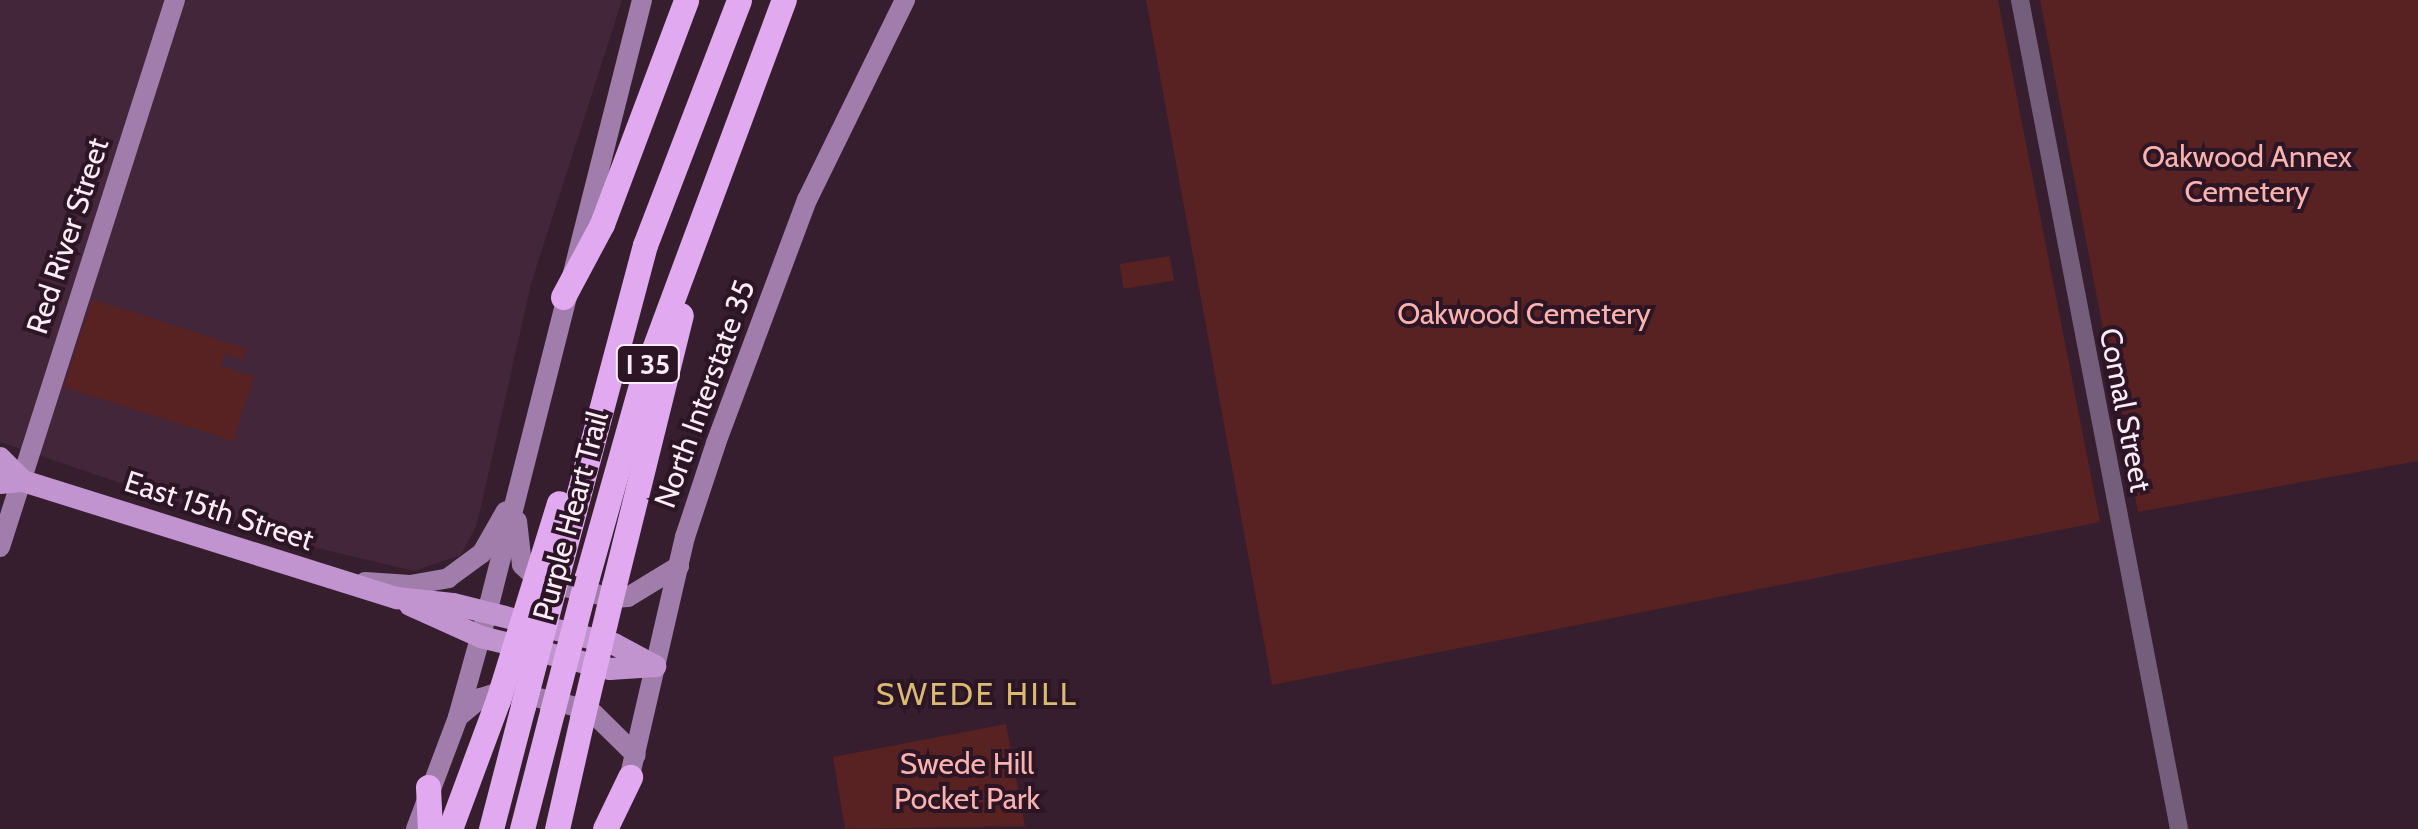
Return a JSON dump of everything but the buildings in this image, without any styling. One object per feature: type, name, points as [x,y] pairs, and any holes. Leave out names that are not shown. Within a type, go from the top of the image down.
[{"type":"highway","points":[[563,298],[602,224],[686,0]]},
{"type":"highway","points":[[672,44],[699,0]]},
{"type":"highway","name":"Purple Heart Trail","points":[[491,829],[606,370],[645,245],[739,0]]},
{"type":"highway","name":"Purple Heart Trail","points":[[522,829],[642,381],[721,155],[784,0]]},
{"type":"highway","points":[[745,96],[801,0]]},
{"type":"highway","points":[[557,829],[721,155]]},
{"type":"highway","points":[[450,829],[520,640],[558,504],[606,370]]},
{"type":"highway","points":[[604,829],[633,766]]},
{"type":"highway","points":[[428,788],[430,829]]},
{"type":"main road","name":"Red River Street","points":[[0,548],[11,482],[175,0]]},
{"type":"main road","points":[[416,829],[428,788],[458,716],[488,613],[563,298],[642,0]]},
{"type":"main road","name":"North Interstate 35","points":[[618,829],[679,566],[716,443],[808,200],[905,0]]},
{"type":"main road","name":"East 15th Street","points":[[0,458],[11,482],[396,598],[488,613],[614,644],[655,666]]},
{"type":"main road","points":[[514,496],[522,565],[539,581],[613,598],[628,596],[679,566]]},
{"type":"main road","points":[[336,580],[410,585],[446,580],[482,552],[514,496]]},
{"type":"main road","name":"East 15th Street","points":[[396,598],[481,637],[610,669],[655,666]]},
{"type":"main road","points":[[458,716],[481,698],[505,690],[590,710],[633,766]]},
{"type":"street","name":"Comal Street","points":[[2020,0],[2179,829]]},
{"type":"shaded area","points":[[0,0],[622,0],[531,284],[477,524],[461,555],[414,571],[297,543],[0,442]]},
{"type":"green space","name":"Oakwood Cemetery","points":[[1146,0],[1998,0],[2100,522],[1272,685]]},
{"type":"green space","name":"Oakwood Annex Cemetery","points":[[2040,0],[2418,0],[2418,461],[2138,512]]},
{"type":"green space","points":[[1170,256],[1174,281],[1124,289],[1120,264]]},
{"type":"green space","points":[[92,299],[247,349],[243,359],[225,354],[221,366],[254,377],[233,441],[64,387]]},
{"type":"green space","name":"Swede Hill Pocket Park","points":[[1006,724],[1025,826],[845,829],[833,757]]},
{"type":"district","name":"SWEDE HILL","points":[[977,694]]}]
